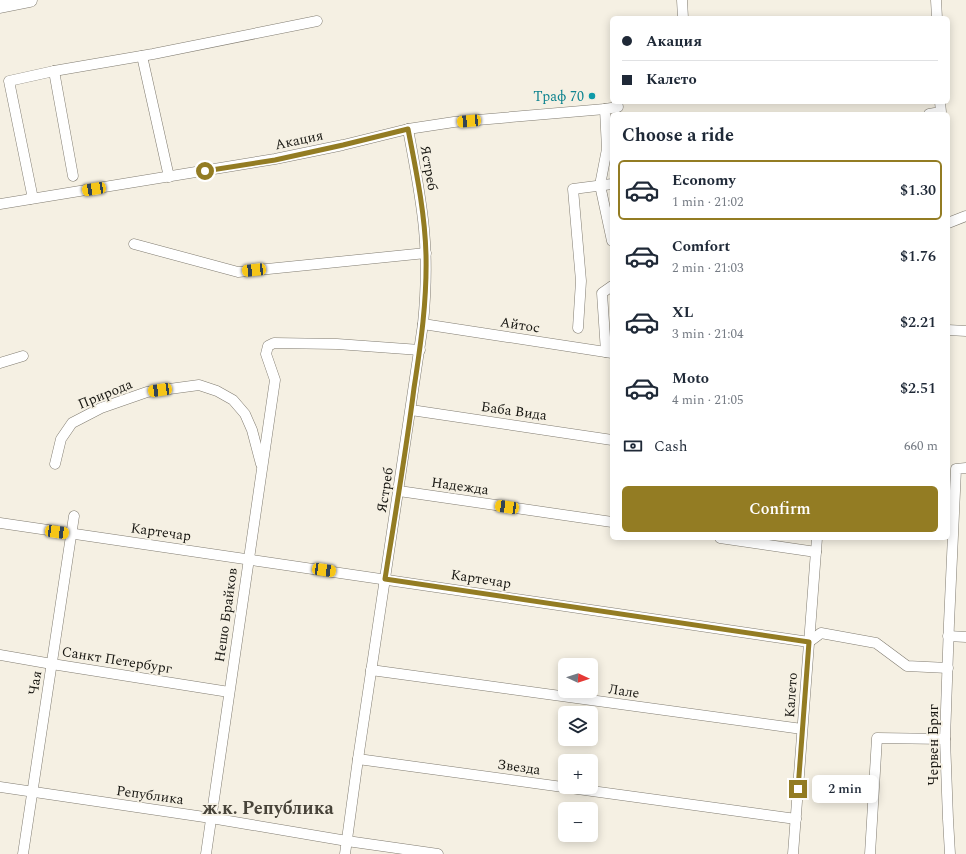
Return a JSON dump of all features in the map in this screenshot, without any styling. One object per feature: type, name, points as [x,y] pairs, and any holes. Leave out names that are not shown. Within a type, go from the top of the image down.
[{"type":"main road","points":[[0,6],[30,0]]},
{"type":"street","points":[[682,0],[683,16]]},
{"type":"street","points":[[936,0],[937,16]]},
{"type":"street","points":[[30,199],[32,194],[9,81],[54,71],[142,56],[317,20]]},
{"type":"street","points":[[142,56],[169,177]]},
{"type":"street","points":[[54,71],[73,176]]},
{"type":"street","points":[[610,232],[600,185],[607,149],[605,109],[618,107],[617,104]]},
{"type":"street","name":"Акация","points":[[0,204],[275,160],[408,129],[454,122],[605,109]]},
{"type":"street","name":"Ястреб","points":[[345,854],[423,324],[426,285],[426,253],[419,190],[408,129]]},
{"type":"street","points":[[578,328],[581,281],[573,189],[610,184]]},
{"type":"street","points":[[950,222],[966,216]]},
{"type":"street","points":[[134,244],[238,272],[426,253]]},
{"type":"street","points":[[609,352],[602,294],[610,288]]},
{"type":"street","name":"Айтос","points":[[423,324],[609,352]]},
{"type":"street","points":[[950,330],[966,331]]},
{"type":"street","name":"Нешо Брайков","points":[[206,854],[275,380],[266,354],[268,346],[274,343],[337,344],[420,350]]},
{"type":"street","points":[[0,363],[23,356]]},
{"type":"street","name":"Природа","points":[[55,464],[61,439],[72,423],[101,408],[147,392],[199,385],[217,391],[233,400],[246,414],[252,430],[262,470]]},
{"type":"street","name":"Баба Вида","points":[[411,410],[610,440]]},
{"type":"street","name":"Червен Бряг","points":[[950,854],[945,739],[952,494],[956,469],[966,468]]},
{"type":"street","name":"Надежда","points":[[399,491],[610,522]]},
{"type":"street","name":"Чая","points":[[23,854],[74,516]]},
{"type":"street","name":"Картечар","points":[[0,523],[809,642]]},
{"type":"street","points":[[734,540],[816,552]]},
{"type":"street","name":"Калето","points":[[793,854],[817,540]]},
{"type":"street","points":[[809,642],[821,633],[876,643],[907,666],[948,668]]},
{"type":"street","points":[[948,636],[966,637]]},
{"type":"street","name":"Санкт Петербург","points":[[0,655],[229,692]]},
{"type":"street","name":"Лале","points":[[371,670],[802,728]]},
{"type":"street","points":[[870,854],[877,738],[945,739]]},
{"type":"street","name":"Звезда","points":[[358,759],[796,819]]},
{"type":"street","name":"Република","points":[[0,787],[211,818],[347,841],[438,854]]},
{"type":"place","name":"Траф 70","points":[[592,96]]},
{"type":"district","name":"ж.к. Република","points":[[268,808]]},
{"type":"route","points":[[205,171],[275,160],[408,129],[419,190],[424,229],[426,285],[423,324],[385,579],[809,642],[798,789]]}]
